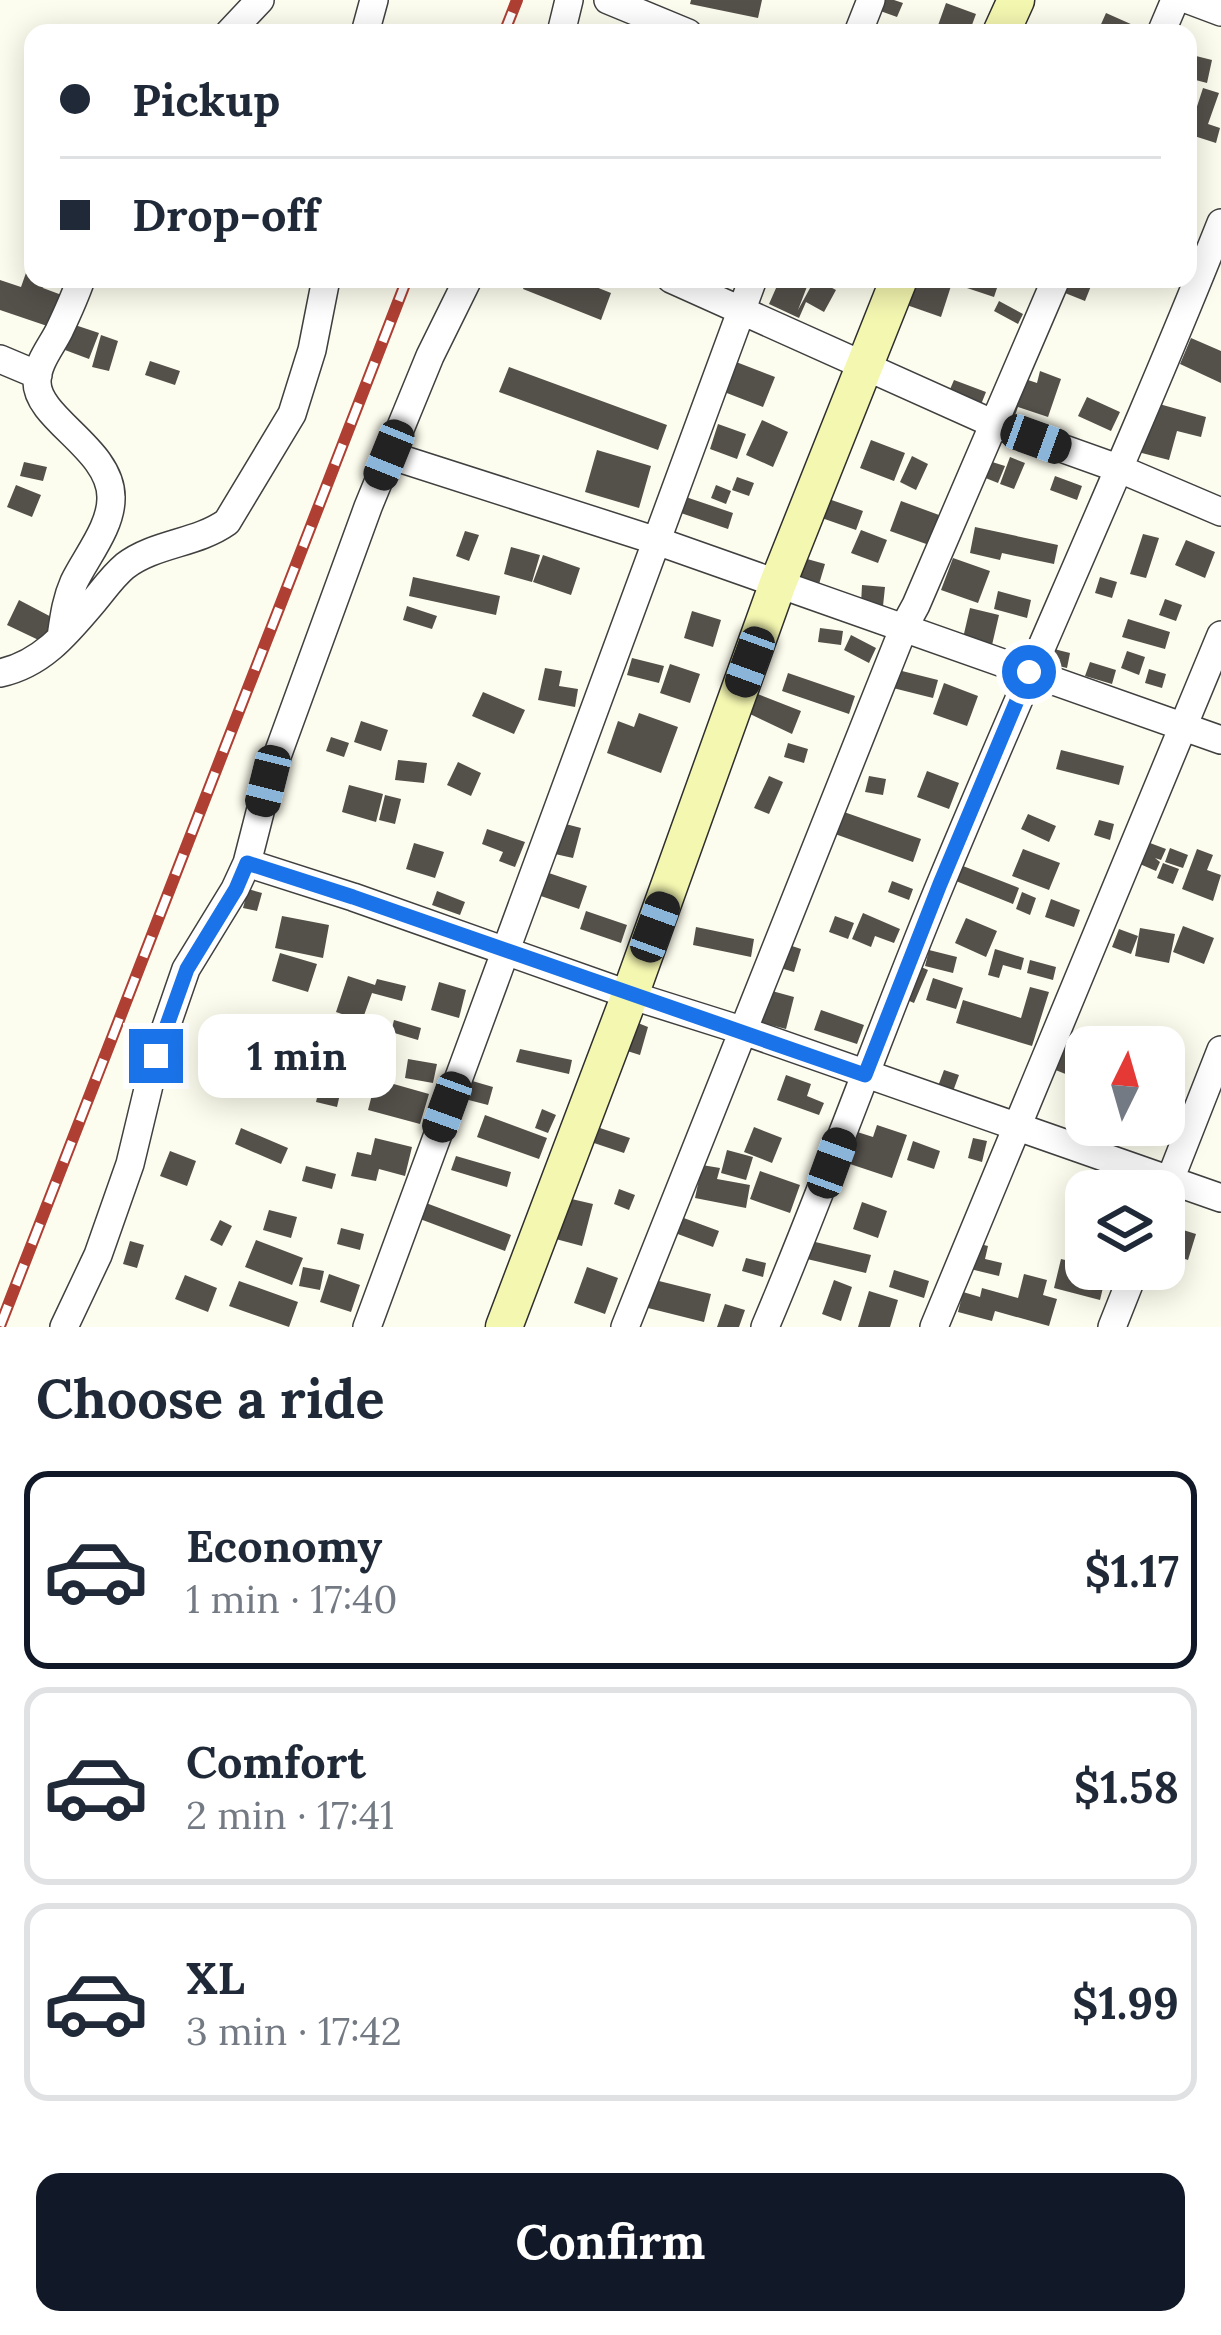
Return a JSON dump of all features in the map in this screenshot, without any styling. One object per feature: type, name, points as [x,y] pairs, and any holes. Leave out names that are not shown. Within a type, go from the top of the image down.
[{"type":"street","points":[[237,24],[260,0]]},
{"type":"street","points":[[608,0],[666,24]]},
{"type":"street","points":[[1189,0],[1221,12]]},
{"type":"street","points":[[1197,272],[1210,239]]},
{"type":"street","points":[[61,637],[65,604],[112,500],[102,470],[39,395],[38,368],[77,288]]},
{"type":"street","points":[[0,673],[32,664],[128,564],[150,552],[211,534],[227,522],[292,414],[324,288]]},
{"type":"street","points":[[64,1327],[98,1255],[130,1164],[156,1056],[187,969],[247,863],[292,710],[389,455],[464,288]]},
{"type":"street","points":[[692,288],[994,424],[1221,512]]},
{"type":"street","points":[[375,1325],[504,950],[749,288]]},
{"type":"street","points":[[504,1327],[778,583],[895,288]]},
{"type":"street","points":[[625,1327],[904,627],[1052,288]]},
{"type":"street","points":[[765,1327],[817,1207],[940,884],[1120,469],[1191,288]]},
{"type":"street","points":[[0,359],[38,374]]},
{"type":"street","points":[[389,455],[657,541],[1221,740]]},
{"type":"street","points":[[934,1327],[1221,635]]},
{"type":"street","points":[[247,863],[1015,1126],[1123,1170]]},
{"type":"street","points":[[1174,1170],[1221,1050]]},
{"type":"street","points":[[1185,1191],[1221,1198]]},
{"type":"street","points":[[1112,1327],[1127,1290]]},
{"type":"building","points":[[691,0],[762,0],[758,18],[690,4]]},
{"type":"building","points":[[875,0],[903,3],[897,17],[872,8]]},
{"type":"building","points":[[946,3],[976,14],[972,24],[938,24]]},
{"type":"building","points":[[1106,13],[1131,24],[1101,24]]},
{"type":"building","points":[[1197,56],[1212,60],[1207,83],[1197,80]]},
{"type":"building","points":[[1203,88],[1219,93],[1208,124],[1220,128],[1216,143],[1197,137],[1197,106]]},
{"type":"building","points":[[24,278],[24,288],[43,288],[67,297],[56,329],[0,310],[0,280],[21,287]]},
{"type":"building","points":[[598,288],[611,293],[601,320],[523,289]]},
{"type":"building","points":[[776,288],[806,288],[798,310],[810,288],[836,290],[824,312],[806,302],[799,318],[769,304]]},
{"type":"building","points":[[906,288],[950,288],[941,317],[901,303]]},
{"type":"building","points":[[967,288],[997,288],[994,297]]},
{"type":"building","points":[[1061,288],[1090,288],[1085,301]]},
{"type":"building","points":[[999,301],[1023,314],[1018,324],[994,311]]},
{"type":"building","points":[[75,325],[99,333],[89,359],[65,350]]},
{"type":"building","points":[[101,335],[118,341],[109,371],[92,367]]},
{"type":"building","points":[[1191,338],[1221,351],[1221,383],[1180,364]]},
{"type":"building","points":[[731,360],[775,377],[763,407],[719,390]]},
{"type":"building","points":[[150,361],[180,371],[175,385],[145,375]]},
{"type":"building","points":[[509,367],[667,425],[658,450],[499,392]]},
{"type":"building","points":[[1040,371],[1061,379],[1048,417],[1018,407],[1013,421],[1000,416],[1013,375],[1037,383]]},
{"type":"building","points":[[954,380],[986,392],[980,407],[948,394]]},
{"type":"building","points":[[1087,397],[1120,412],[1111,431],[1078,416]]},
{"type":"building","points":[[1152,402],[1206,417],[1201,437],[1177,431],[1169,460],[1138,452]]},
{"type":"building","points":[[762,420],[788,432],[773,467],[746,455]]},
{"type":"building","points":[[718,424],[746,434],[737,459],[710,449]]},
{"type":"building","points":[[871,440],[905,453],[894,481],[860,468]]},
{"type":"building","points":[[597,450],[651,466],[639,508],[585,492]]},
{"type":"building","points":[[912,456],[928,464],[916,490],[900,482]]},
{"type":"building","points":[[1010,457],[1025,463],[1014,489],[1000,484]]},
{"type":"building","points":[[989,461],[1005,466],[998,483],[983,477]]},
{"type":"building","points":[[24,462],[47,467],[43,481],[20,476]]},
{"type":"building","points":[[1055,476],[1082,486],[1077,500],[1050,490]]},
{"type":"building","points":[[737,477],[754,483],[749,496],[732,490]]},
{"type":"building","points":[[16,485],[41,495],[32,517],[7,507]]},
{"type":"building","points":[[716,485],[731,491],[726,504],[711,498]]},
{"type":"building","points":[[677,494],[733,513],[728,529],[672,510]]},
{"type":"building","points":[[823,497],[863,511],[856,530],[816,516]]},
{"type":"building","points":[[901,501],[939,515],[929,545],[890,531]]},
{"type":"building","points":[[975,527],[1058,545],[1054,564],[1002,553],[1000,560],[970,553]]},
{"type":"building","points":[[861,530],[887,540],[878,563],[851,553]]},
{"type":"building","points":[[465,531],[479,535],[469,561],[456,556]]},
{"type":"building","points":[[1143,534],[1159,538],[1146,578],[1130,574]]},
{"type":"building","points":[[1186,540],[1215,552],[1205,578],[1175,565]]},
{"type":"building","points":[[511,547],[540,555],[532,582],[504,574]]},
{"type":"building","points":[[543,555],[580,568],[571,595],[533,582]]},
{"type":"building","points":[[800,557],[825,564],[817,591],[792,583]]},
{"type":"building","points":[[953,558],[990,571],[978,603],[941,590]]},
{"type":"building","points":[[413,577],[500,596],[496,615],[409,596]]},
{"type":"building","points":[[1100,577],[1117,582],[1112,598],[1095,593]]},
{"type":"building","points":[[862,585],[885,587],[883,606],[861,604]]},
{"type":"building","points":[[998,591],[1031,600],[1027,618],[994,609]]},
{"type":"building","points":[[1165,599],[1182,605],[1176,621],[1159,615]]},
{"type":"building","points":[[19,600],[59,621],[47,644],[7,625]]},
{"type":"building","points":[[407,606],[437,616],[432,629],[403,620]]},
{"type":"building","points":[[970,608],[999,615],[992,645],[963,638]]},
{"type":"building","points":[[692,611],[721,620],[713,647],[684,638]]},
{"type":"building","points":[[1128,619],[1170,632],[1165,649],[1122,637]]},
{"type":"building","points":[[820,628],[843,631],[841,645],[818,642]]},
{"type":"building","points":[[851,635],[876,648],[869,663],[844,650]]},
{"type":"building","points":[[1054,649],[1070,653],[1067,668],[1050,664]]},
{"type":"building","points":[[1127,651],[1145,657],[1139,675],[1121,668]]},
{"type":"building","points":[[632,658],[664,666],[659,683],[627,675]]},
{"type":"building","points":[[1090,662],[1116,670],[1112,684],[1085,676]]},
{"type":"building","points":[[670,664],[700,674],[690,703],[660,693]]},
{"type":"building","points":[[545,668],[562,671],[559,686],[578,689],[575,707],[538,700]]},
{"type":"building","points":[[1149,669],[1166,674],[1162,688],[1145,683]]},
{"type":"building","points":[[898,670],[938,680],[933,698],[893,688]]},
{"type":"building","points":[[788,673],[855,696],[849,714],[782,691]]},
{"type":"building","points":[[944,683],[978,696],[967,726],[933,714]]},
{"type":"building","points":[[483,692],[525,710],[514,734],[472,716]]},
{"type":"building","points":[[755,693],[801,711],[792,734],[748,713]]},
{"type":"building","points":[[639,713],[678,727],[661,773],[607,753],[618,721],[634,727]]},
{"type":"building","points":[[361,721],[388,730],[381,751],[354,742]]},
{"type":"building","points":[[331,737],[349,743],[344,757],[326,751]]},
{"type":"building","points":[[788,743],[808,749],[804,763],[784,757]]},
{"type":"building","points":[[1061,750],[1124,766],[1119,785],[1056,769]]},
{"type":"building","points":[[398,760],[427,763],[424,783],[395,780]]},
{"type":"building","points":[[458,762],[481,773],[471,796],[447,785]]},
{"type":"building","points":[[927,771],[959,783],[949,809],[917,797]]},
{"type":"building","points":[[769,776],[783,782],[769,814],[754,808]]},
{"type":"building","points":[[869,776],[886,779],[883,795],[865,792]]},
{"type":"building","points":[[349,785],[383,794],[376,822],[342,812]]},
{"type":"building","points":[[385,795],[401,799],[395,824],[379,820]]},
{"type":"building","points":[[844,812],[921,839],[913,862],[835,834]]},
{"type":"building","points":[[1028,814],[1056,826],[1049,842],[1021,829]]},
{"type":"building","points":[[1099,820],[1114,824],[1110,840],[1094,835]]},
{"type":"building","points":[[554,821],[581,828],[573,858],[546,852]]},
{"type":"building","points":[[487,829],[525,842],[515,867],[499,861],[503,852],[482,844]]},
{"type":"building","points":[[1142,840],[1166,849],[1161,860],[1155,858],[1160,862],[1156,871],[1133,861]]},
{"type":"building","points":[[414,843],[444,852],[435,878],[406,869]]},
{"type":"building","points":[[1170,848],[1188,855],[1183,868],[1165,862]]},
{"type":"building","points":[[1023,849],[1060,863],[1049,890],[1012,876]]},
{"type":"building","points":[[1197,849],[1213,855],[1207,870],[1221,875],[1213,901],[1182,889]]},
{"type":"building","points":[[1163,863],[1179,869],[1173,884],[1157,878]]},
{"type":"building","points":[[963,866],[1019,888],[1013,904],[956,881]]},
{"type":"building","points":[[543,871],[587,886],[579,909],[535,894]]},
{"type":"building","points":[[892,881],[913,889],[909,900],[888,892]]},
{"type":"building","points":[[248,889],[262,893],[257,911],[243,908]]},
{"type":"building","points":[[437,891],[465,902],[460,915],[432,905]]},
{"type":"building","points":[[1022,892],[1036,898],[1030,915],[1016,909]]},
{"type":"building","points":[[1051,899],[1080,910],[1074,927],[1045,917]]},
{"type":"building","points":[[586,911],[627,925],[621,943],[580,929]]},
{"type":"building","points":[[863,913],[900,929],[894,943],[875,936],[871,947],[852,939]]},
{"type":"building","points":[[282,916],[329,925],[323,958],[275,948]]},
{"type":"building","points":[[835,916],[854,923],[848,939],[829,932]]},
{"type":"building","points":[[966,918],[997,931],[986,957],[955,943]]},
{"type":"building","points":[[1183,926],[1214,938],[1204,964],[1173,952]]},
{"type":"building","points":[[696,927],[754,939],[751,957],[693,945]]},
{"type":"building","points":[[1140,928],[1175,934],[1169,963],[1135,956]]},
{"type":"building","points":[[1119,929],[1138,936],[1131,954],[1112,947]]},
{"type":"building","points":[[777,941],[801,949],[794,972],[770,965]]},
{"type":"building","points":[[995,949],[1024,958],[1021,970],[1003,965],[999,978],[988,975]]},
{"type":"building","points":[[929,950],[957,957],[953,973],[925,966]]},
{"type":"building","points":[[280,953],[317,964],[308,992],[272,981]]},
{"type":"building","points":[[1030,960],[1056,967],[1053,980],[1027,973]]},
{"type":"building","points":[[912,963],[928,970],[914,1003],[898,996]]},
{"type":"building","points":[[348,976],[375,985],[377,979],[406,986],[402,1001],[372,993],[362,1021],[336,1012]]},
{"type":"building","points":[[933,978],[963,988],[956,1009],[926,1000]]},
{"type":"building","points":[[439,982],[466,990],[459,1018],[431,1010]]},
{"type":"building","points":[[757,987],[794,997],[786,1029],[748,1019]]},
{"type":"building","points":[[1030,987],[1049,992],[1032,1046],[956,1023],[963,1000],[1021,1018]]},
{"type":"building","points":[[821,1010],[864,1025],[857,1044],[814,1030]]},
{"type":"building","points":[[226,1019],[297,1043],[279,1092],[237,1083],[241,1065],[275,1071],[281,1053],[222,1033]]},
{"type":"building","points":[[394,1020],[421,1028],[418,1040],[391,1032]]},
{"type":"building","points":[[633,1021],[648,1027],[640,1055],[624,1050]]},
{"type":"building","points":[[1063,1046],[1065,1047],[1065,1074],[1053,1069]]},
{"type":"building","points":[[520,1049],[572,1060],[569,1074],[516,1062]]},
{"type":"building","points":[[326,1059],[347,1064],[337,1107],[316,1102]]},
{"type":"building","points":[[408,1059],[437,1064],[433,1083],[405,1078]]},
{"type":"building","points":[[944,1070],[959,1075],[952,1094],[937,1089]]},
{"type":"building","points":[[786,1075],[811,1084],[807,1096],[824,1103],[819,1115],[777,1100]]},
{"type":"building","points":[[462,1078],[493,1087],[488,1105],[457,1097]]},
{"type":"building","points":[[376,1079],[429,1094],[420,1124],[368,1110]]},
{"type":"building","points":[[542,1109],[556,1115],[548,1133],[535,1128]]},
{"type":"building","points":[[485,1115],[547,1138],[539,1159],[477,1137]]},
{"type":"building","points":[[877,1125],[907,1135],[892,1178],[838,1160],[848,1129],[873,1137]]},
{"type":"building","points":[[754,1127],[782,1138],[772,1163],[744,1152]]},
{"type":"building","points":[[241,1128],[288,1148],[281,1164],[235,1144]]},
{"type":"building","points":[[600,1128],[630,1138],[624,1153],[594,1143]]},
{"type":"building","points":[[375,1138],[412,1147],[405,1176],[379,1169],[376,1181],[351,1176],[357,1152],[371,1155]]},
{"type":"building","points":[[973,1138],[987,1141],[982,1162],[968,1158]]},
{"type":"building","points":[[913,1141],[940,1151],[934,1169],[907,1160]]},
{"type":"building","points":[[727,1150],[753,1157],[746,1180],[721,1173]]},
{"type":"building","points":[[170,1151],[196,1161],[187,1186],[160,1176]]},
{"type":"building","points":[[456,1156],[511,1172],[507,1187],[451,1170]]},
{"type":"building","points":[[702,1165],[720,1168],[717,1179],[750,1185],[746,1208],[695,1198]]},
{"type":"building","points":[[306,1166],[336,1174],[332,1189],[302,1181]]},
{"type":"building","points":[[760,1171],[800,1185],[790,1213],[750,1199]]},
{"type":"building","points":[[619,1189],[635,1195],[629,1210],[614,1204]]},
{"type":"building","points":[[563,1197],[593,1204],[582,1246],[552,1238]]},
{"type":"building","points":[[418,1200],[511,1235],[505,1251],[412,1216]]},
{"type":"building","points":[[862,1202],[887,1211],[878,1238],[853,1229]]},
{"type":"building","points":[[269,1210],[297,1217],[291,1238],[263,1230]]},
{"type":"building","points":[[681,1217],[719,1231],[713,1247],[675,1233]]},
{"type":"building","points":[[220,1220],[232,1226],[222,1246],[210,1240]]},
{"type":"building","points":[[341,1228],[364,1234],[360,1250],[337,1244]]},
{"type":"building","points":[[1185,1231],[1196,1234],[1185,1259]]},
{"type":"building","points":[[256,1240],[303,1258],[292,1285],[245,1267]]},
{"type":"building","points":[[130,1241],[144,1245],[137,1268],[123,1264]]},
{"type":"building","points":[[811,1241],[871,1255],[866,1273],[807,1259]]},
{"type":"building","points":[[968,1241],[988,1246],[985,1259],[1002,1263],[999,1276],[962,1267]]},
{"type":"building","points":[[746,1258],[766,1263],[763,1277],[742,1271]]},
{"type":"building","points":[[1061,1259],[1065,1260],[1065,1290],[1102,1290],[1100,1300],[1054,1288]]},
{"type":"building","points":[[303,1267],[324,1271],[320,1290],[299,1286]]},
{"type":"building","points":[[587,1267],[618,1278],[605,1314],[574,1303]]},
{"type":"building","points":[[894,1270],[929,1281],[924,1298],[889,1287]]},
{"type":"building","points":[[329,1274],[360,1285],[351,1312],[320,1302]]},
{"type":"building","points":[[1024,1274],[1047,1280],[1043,1295],[1057,1299],[1049,1326],[995,1311],[992,1321],[958,1312],[963,1292],[980,1297],[982,1288],[1018,1298]]},
{"type":"building","points":[[185,1275],[217,1288],[208,1312],[175,1299]]},
{"type":"building","points":[[651,1279],[711,1294],[704,1322],[644,1307]]},
{"type":"building","points":[[834,1280],[852,1287],[841,1321],[822,1314]]},
{"type":"building","points":[[239,1281],[298,1302],[289,1327],[229,1306]]},
{"type":"building","points":[[869,1291],[898,1300],[890,1327],[858,1327]]},
{"type":"building","points":[[725,1304],[745,1310],[739,1327],[717,1327]]},
{"type":"railway","points":[[508,24],[517,0]]},
{"type":"railway","points":[[0,1326],[404,288]]},
{"type":"route","points":[[156,1056],[187,969],[247,863],[865,1075],[1029,672]]}]
